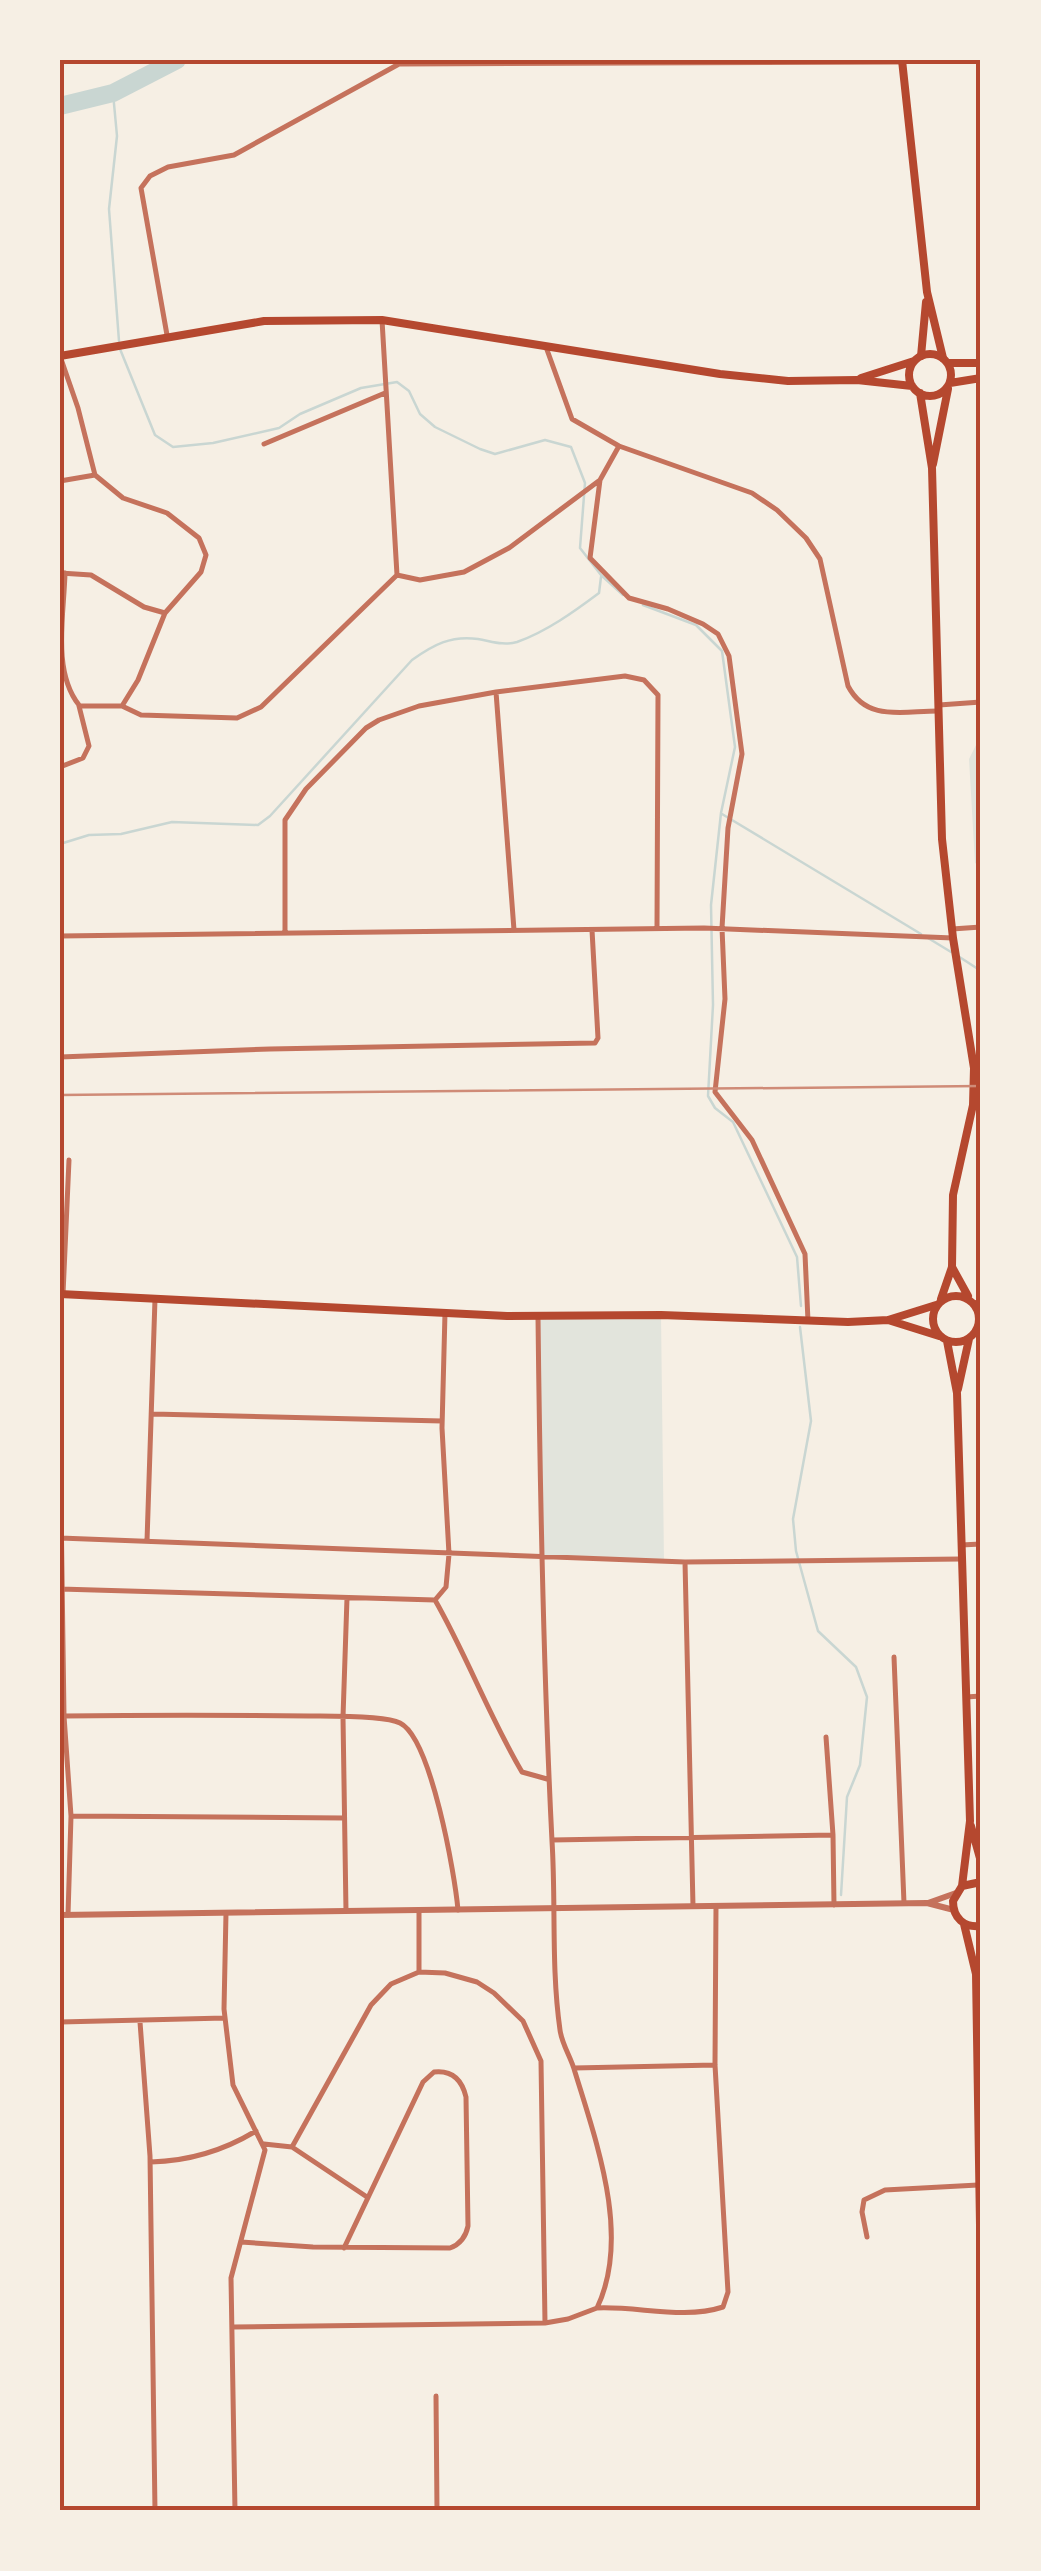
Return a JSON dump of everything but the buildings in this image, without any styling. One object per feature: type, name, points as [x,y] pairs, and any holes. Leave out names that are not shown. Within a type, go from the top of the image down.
[{"type":"main road","points":[[902,61],[927,292],[949,385],[932,468]]},
{"type":"main road","points":[[927,292],[918,358],[909,373],[912,386],[920,394],[932,468],[942,838],[953,933],[978,1068],[953,1195],[952,1268],[933,1322],[943,1339],[957,1393],[970,1821],[954,1910],[964,1924],[976,1974],[981,2286]]},
{"type":"main road","points":[[60,356],[167,335],[282,320],[382,320],[720,374],[912,386]]},
{"type":"main road","points":[[857,380],[932,354],[946,360],[981,363]]},
{"type":"main road","points":[[920,394],[935,396],[949,385],[981,378]]},
{"type":"main road","points":[[888,1320],[958,1342],[979,1331],[978,1305],[968,1296],[952,1268]]},
{"type":"main road","points":[[61,1294],[538,1318],[661,1314],[808,1321],[888,1320],[954,1295],[968,1296]]},
{"type":"main road","points":[[957,1393],[969,1338]]},
{"type":"main road","points":[[970,1821],[981,1862]]},
{"type":"main road","points":[[959,1889],[981,1882]]},
{"type":"main road","points":[[964,1924],[981,1926]]},
{"type":"main road","points":[[976,1974],[981,1954]]},
{"type":"street","points":[[167,335],[141,188],[150,176],[168,167],[234,156],[399,64],[902,61]]},
{"type":"street","points":[[80,706],[122,706],[142,716],[237,718],[261,707],[397,575],[382,320]]},
{"type":"street","points":[[546,347],[572,419],[618,446],[752,493],[806,538],[820,559],[848,686],[855,700],[871,711],[981,702]]},
{"type":"street","points":[[60,356],[95,475],[123,498],[167,513],[200,538],[206,555],[201,572],[164,613],[138,680],[122,706]]},
{"type":"street","points":[[264,444],[385,391]]},
{"type":"street","points":[[618,446],[600,480],[590,558],[629,598],[668,609],[718,634],[729,656],[742,754],[728,828],[719,928],[726,999],[714,1092],[752,1140],[805,1254],[808,1321]]},
{"type":"street","points":[[60,481],[95,475]]},
{"type":"street","points":[[397,575],[420,580],[464,572],[509,548],[600,480]]},
{"type":"street","points":[[60,767],[83,758],[90,746],[80,706],[66,689],[62,573],[91,575],[144,607],[164,613]]},
{"type":"street","points":[[285,932],[285,820],[306,789],[379,720],[420,706],[496,692],[625,676],[644,680],[658,695],[657,928]]},
{"type":"street","points":[[496,692],[514,930]]},
{"type":"street","points":[[60,936],[657,928],[953,933],[981,927]]},
{"type":"street","points":[[60,1057],[594,1043],[598,1038],[592,930]]},
{"type":"street","points":[[61,1294],[70,1160]]},
{"type":"street","points":[[147,1541],[155,1300]]},
{"type":"street","points":[[435,1600],[446,1587],[449,1554],[442,1421],[445,1313]]},
{"type":"street","points":[[538,1318],[540,1558],[555,1994],[562,2041],[574,2068],[611,2209],[613,2251],[608,2286],[597,2308]]},
{"type":"street","points":[[153,1414],[442,1421]]},
{"type":"street","points":[[60,1434],[64,1716],[71,1816],[64,1915],[904,1903],[927,1903],[954,1910]]},
{"type":"street","points":[[60,1538],[685,1562],[962,1559]]},
{"type":"street","points":[[961,1545],[981,1544]]},
{"type":"street","points":[[685,1562],[692,1906]]},
{"type":"street","points":[[61,1589],[435,1600]]},
{"type":"street","points":[[346,1911],[347,1598]]},
{"type":"street","points":[[435,1600],[522,1772],[547,1778]]},
{"type":"street","points":[[894,1657],[904,1903]]},
{"type":"street","points":[[966,1696],[981,1696]]},
{"type":"street","points":[[64,1716],[344,1716],[399,1722],[410,1732],[422,1756],[442,1818],[454,1866],[458,1910]]},
{"type":"street","points":[[826,1737],[834,1904]]},
{"type":"street","points":[[71,1816],[344,1818]]},
{"type":"street","points":[[552,1840],[833,1835]]},
{"type":"street","points":[[927,1903],[959,1889]]},
{"type":"street","points":[[232,2327],[545,2323],[597,2308],[626,2306],[702,2314],[722,2307],[728,2292],[716,2065],[716,1906]]},
{"type":"street","points":[[419,1910],[419,1972]]},
{"type":"street","points":[[226,1912],[225,2018],[233,2086],[264,2144],[265,2156],[232,2278],[235,2511]]},
{"type":"street","points":[[292,2146],[371,2005],[391,1984],[419,1972],[446,1973],[477,1982],[512,2008],[534,2039],[541,2061],[545,2323]]},
{"type":"street","points":[[60,2022],[225,2018]]},
{"type":"street","points":[[140,2022],[150,2162],[155,2511]]},
{"type":"street","points":[[574,2068],[716,2065]]},
{"type":"street","points":[[241,2242],[344,2248],[450,2248],[464,2238],[468,2226],[466,2097],[463,2086],[453,2075],[439,2071],[426,2077],[344,2248]]},
{"type":"street","points":[[150,2162],[185,2161],[234,2144],[256,2130]]},
{"type":"street","points":[[264,2144],[292,2146],[368,2197]]},
{"type":"street","points":[[868,2236],[862,2212],[864,2200],[871,2194],[979,2185]]},
{"type":"street","points":[[436,2396],[438,2511]]},
{"type":"shaded area","points":[[981,744],[981,867],[975,863],[969,759],[976,745]]},
{"type":"shaded area","points":[[661,1315],[664,1562],[540,1558],[538,1318]]},
{"type":"waterway","points":[[60,106],[113,93],[177,60]]},
{"type":"waterway","points":[[113,93],[117,136],[109,209],[119,341]]},
{"type":"waterway","points":[[120,349],[155,435],[173,447],[213,443],[279,428],[300,414],[361,388],[397,382],[409,391],[420,414],[435,427],[480,449],[495,454],[545,440],[571,447],[585,483],[580,548],[623,595]]},
{"type":"waterway","points":[[60,844],[89,835],[121,834],[172,822],[258,825],[412,660],[451,640],[468,638],[507,644],[528,638],[599,593],[601,577]]},
{"type":"waterway","points":[[643,605],[696,625],[722,651],[735,747],[721,813],[711,905],[713,1005],[708,1096],[715,1108],[733,1122],[797,1257],[801,1306]]},
{"type":"waterway","points":[[722,814],[921,934]]},
{"type":"waterway","points":[[928,938],[951,952]]},
{"type":"waterway","points":[[958,956],[981,971]]},
{"type":"waterway","points":[[800,1327],[811,1421],[793,1519],[796,1551],[818,1631],[856,1667],[867,1697],[860,1765],[847,1797],[841,1895]]},
{"type":"railway","points":[[60,1095],[981,1086]]}]
